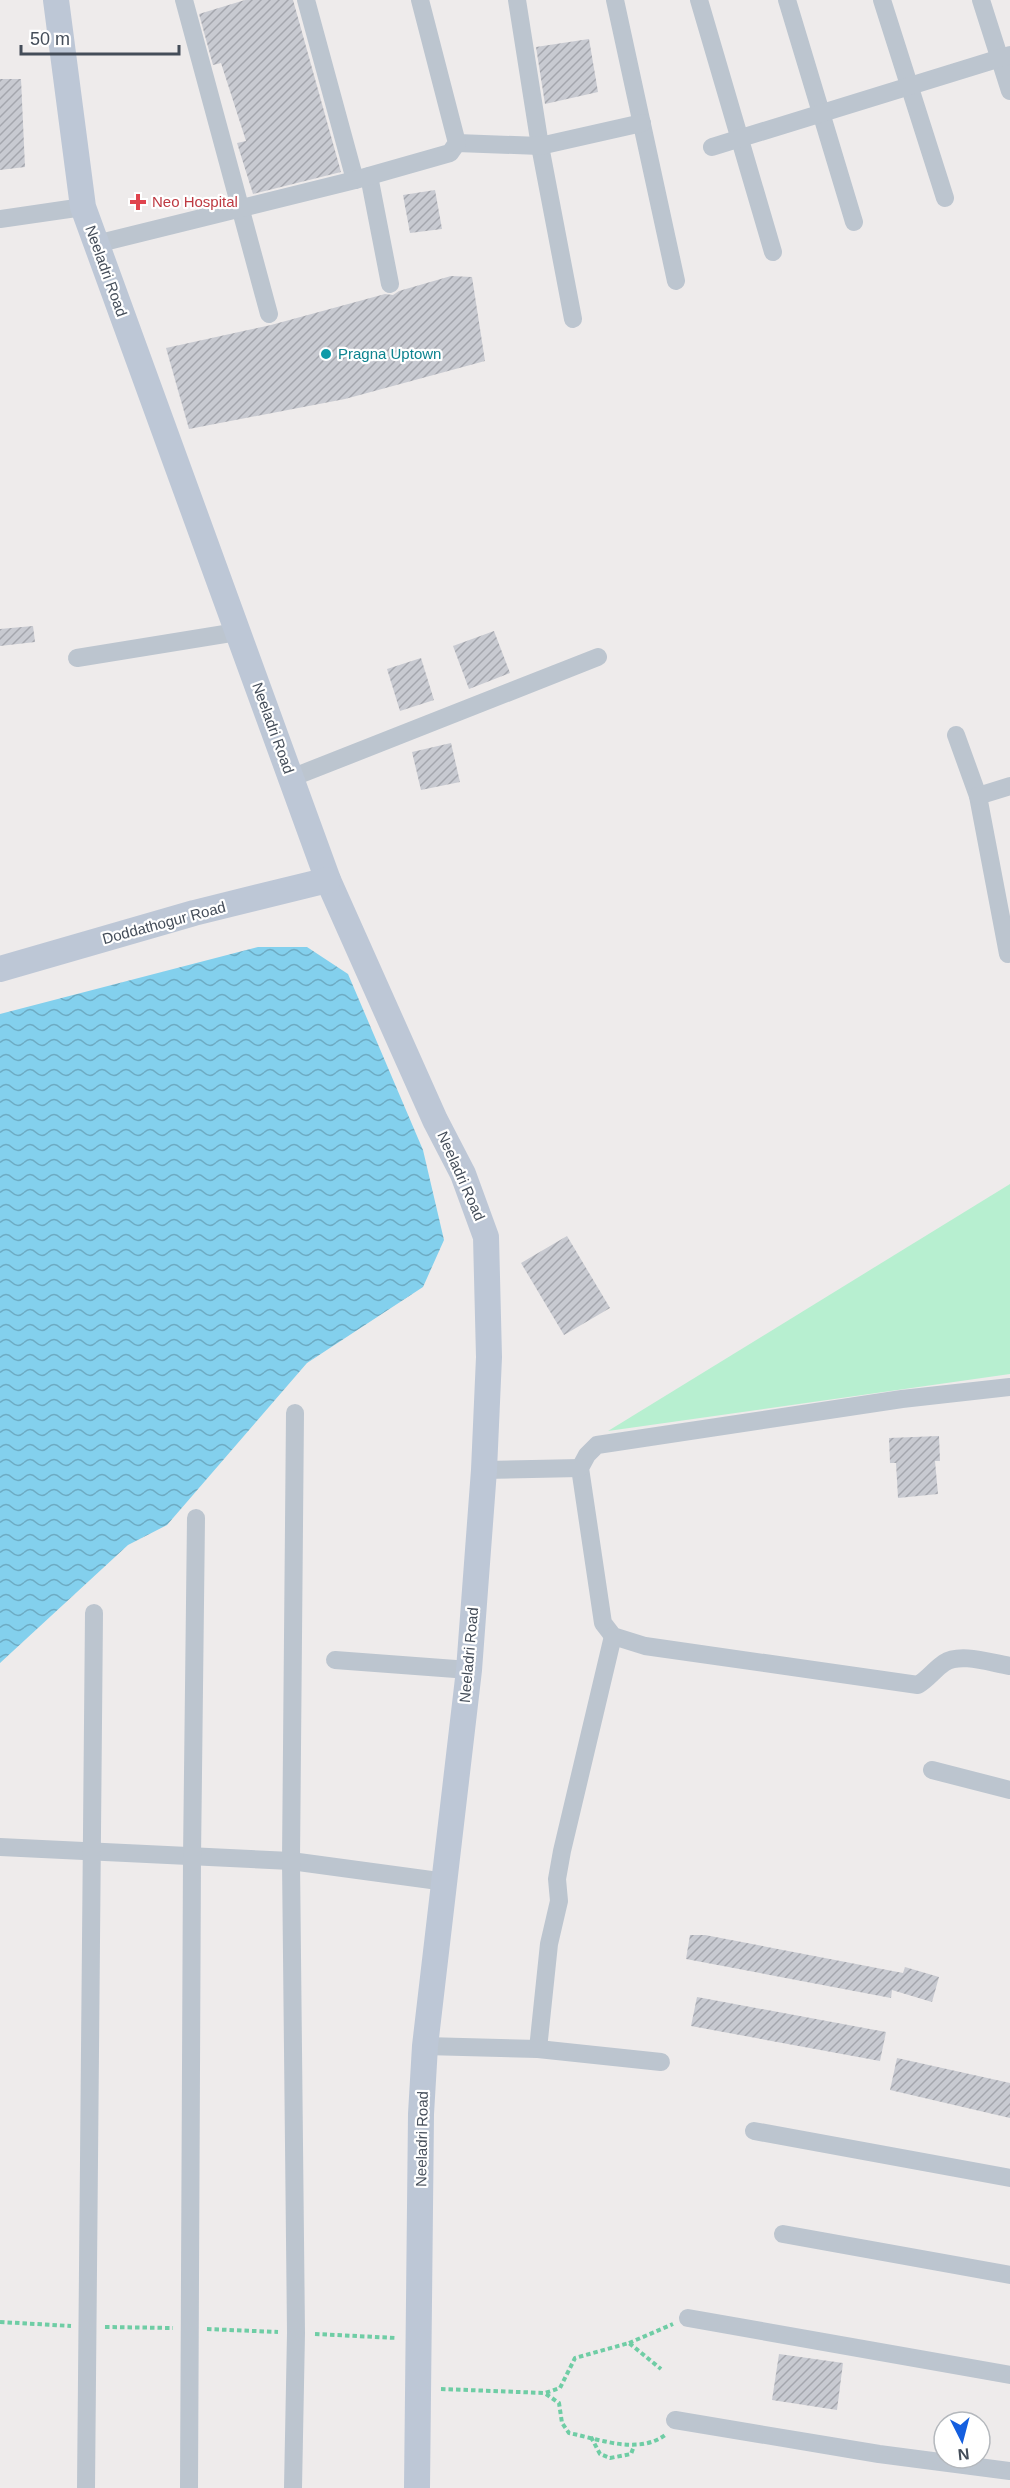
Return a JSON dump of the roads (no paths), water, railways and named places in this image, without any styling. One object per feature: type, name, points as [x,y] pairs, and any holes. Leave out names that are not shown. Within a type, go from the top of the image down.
[{"type":"street","name":"Neeladri Road","points":[[56,0],[83,207],[328,880],[435,1120],[463,1174],[486,1237],[489,1347],[484,1470],[469,1670],[425,2046],[417,2488]]},
{"type":"street","points":[[184,0],[269,314]]},
{"type":"street","points":[[306,0],[362,178],[390,284]]},
{"type":"street","points":[[96,244],[362,178],[450,153],[457,143],[420,0]]},
{"type":"street","points":[[517,0],[540,146],[573,319]]},
{"type":"street","points":[[615,0],[676,281]]},
{"type":"street","points":[[699,0],[773,252]]},
{"type":"street","points":[[787,0],[854,222]]},
{"type":"street","points":[[882,0],[945,198]]},
{"type":"street","points":[[981,0],[1006,57],[1010,91]]},
{"type":"street","points":[[712,147],[1006,57]]},
{"type":"street","points":[[457,143],[540,146],[642,123]]},
{"type":"street","points":[[0,219],[83,207]]},
{"type":"street","points":[[77,658],[237,632]]},
{"type":"street","points":[[291,778],[598,657]]},
{"type":"street","points":[[956,735],[978,796],[1008,954]]},
{"type":"street","points":[[978,796],[1010,786]]},
{"type":"street","name":"Doddathogur Road","points":[[0,969],[195,913],[328,880]]},
{"type":"street","points":[[1010,1387],[902,1399],[597,1445],[587,1455],[580,1468],[597,1596],[603,1623],[613,1636],[645,1646],[918,1684],[933,1676],[943,1664],[956,1658],[1010,1666]]},
{"type":"street","points":[[293,2488],[296,2333],[291,1861],[295,1413]]},
{"type":"street","points":[[484,1470],[580,1468]]},
{"type":"street","points":[[189,2488],[188,2329],[196,1518]]},
{"type":"street","points":[[86,2488],[90,1852],[94,1612]]},
{"type":"street","points":[[538,2049],[549,1944],[560,1901],[557,1879],[562,1851],[613,1636]]},
{"type":"street","points":[[335,1660],[469,1670]]},
{"type":"street","points":[[932,1770],[1010,1790]]},
{"type":"street","points":[[0,1847],[291,1861],[446,1882]]},
{"type":"street","points":[[425,2046],[538,2049],[661,2062]]},
{"type":"street","points":[[754,2131],[1010,2178]]},
{"type":"street","points":[[783,2234],[1010,2275]]},
{"type":"street","points":[[688,2318],[1010,2375]]},
{"type":"street","points":[[675,2420],[879,2454],[1010,2471]]},
{"type":"water","points":[[258,947],[307,947],[348,974],[423,1150],[444,1240],[423,1287],[307,1363],[167,1525],[128,1545],[0,1663],[0,1014]]},
{"type":"place","name":"Neo Hospital","points":[[138,202]]},
{"type":"place","name":"Pragna Uptown","points":[[326,354]]}]
